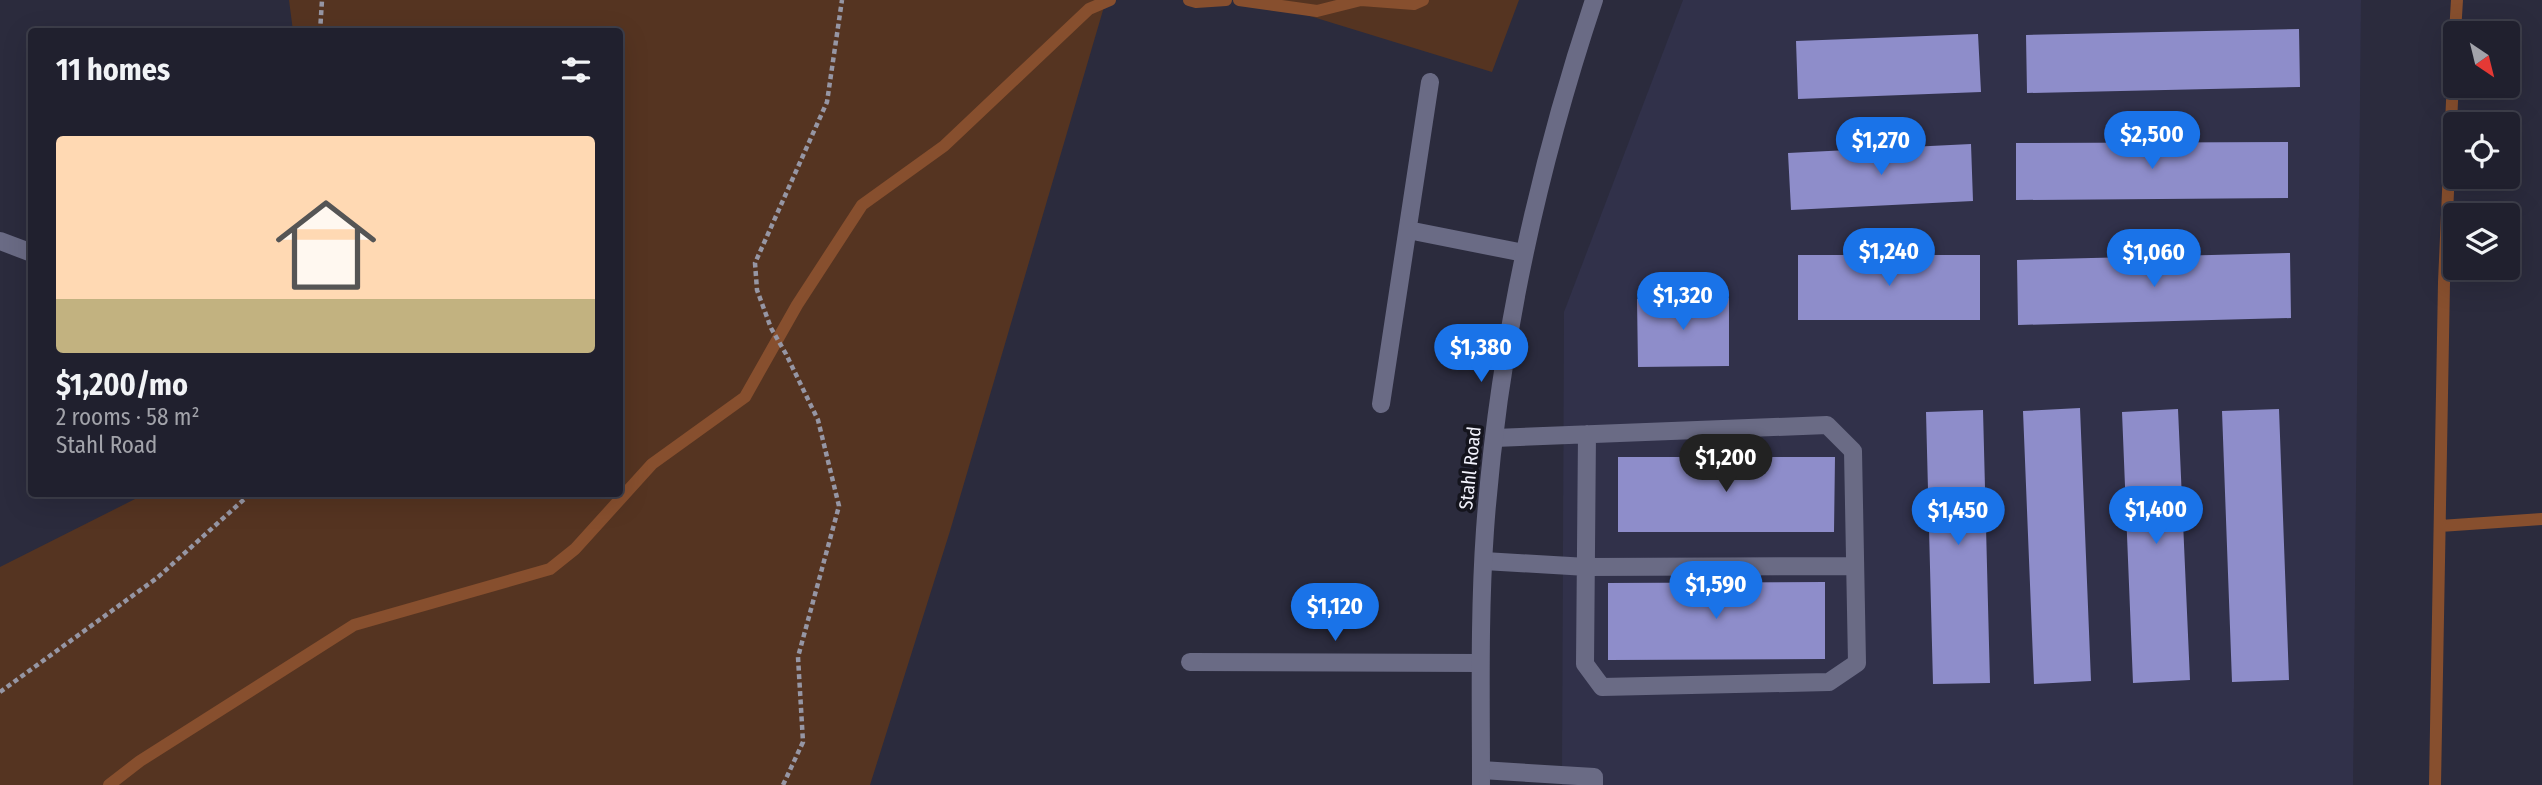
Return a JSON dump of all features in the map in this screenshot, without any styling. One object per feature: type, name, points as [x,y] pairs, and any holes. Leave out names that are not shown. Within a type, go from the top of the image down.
[{"type":"street","name":"Stahl Road","points":[[1481,778],[1483,561],[1504,357],[1524,253],[1576,54],[1594,0]]},
{"type":"street","points":[[1381,404],[1430,82]]},
{"type":"street","points":[[1408,230],[1524,253]]},
{"type":"street","points":[[0,241],[28,252]]},
{"type":"street","points":[[1495,438],[1587,434],[1827,425],[1853,452],[1857,663],[1829,682],[1602,687],[1585,664],[1587,434]]},
{"type":"street","points":[[1483,561],[1587,567],[1855,566]]},
{"type":"street","points":[[1190,662],[1480,663]]},
{"type":"street","points":[[1481,778],[1594,777],[1594,785]]},
{"type":"path","points":[[320,28],[321,0]]},
{"type":"path","points":[[783,785],[803,742],[799,657],[839,506],[818,420],[771,328],[757,290],[755,263],[827,102],[842,0]]},
{"type":"path","points":[[0,692],[157,578],[247,497]]},
{"type":"shaded area","points":[[289,0],[1106,0],[950,531],[870,785],[0,785],[0,567],[139,497],[623,497],[623,28],[293,28]]},
{"type":"shaded area","points":[[1258,0],[1519,0],[1492,72]]},
{"type":"shaded area","points":[[1683,0],[2361,0],[2353,785],[1562,785],[1564,312]]},
{"type":"building","points":[[2299,29],[2300,87],[2027,93],[2026,35]]},
{"type":"building","points":[[1978,34],[1981,92],[1798,99],[1796,41]]},
{"type":"building","points":[[2288,142],[2288,198],[2016,200],[2016,143]]},
{"type":"building","points":[[1971,144],[1973,201],[1791,210],[1788,153]]},
{"type":"building","points":[[2290,253],[2291,318],[2018,325],[2017,260]]},
{"type":"building","points":[[1798,255],[1980,255],[1980,320],[1798,320]]},
{"type":"building","points":[[1729,298],[1729,366],[1638,367],[1637,299]]},
{"type":"building","points":[[2080,408],[2091,681],[2034,684],[2023,411]]},
{"type":"building","points":[[2178,409],[2190,680],[2133,683],[2122,412]]},
{"type":"building","points":[[2279,409],[2289,680],[2232,682],[2222,411]]},
{"type":"building","points":[[1983,410],[1990,683],[1933,684],[1926,412]]},
{"type":"building","points":[[1618,457],[1835,457],[1834,532],[1618,532]]},
{"type":"building","points":[[1825,582],[1825,659],[1608,660],[1608,583]]},
{"type":"waterway","points":[[623,496],[652,464],[745,397],[797,305],[862,205],[944,146],[1089,9],[1110,0]]},
{"type":"waterway","points":[[1189,0],[1226,0]]},
{"type":"waterway","points":[[1239,0],[1317,11],[1361,0],[1414,4],[1423,0]]},
{"type":"waterway","points":[[2456,21],[2457,0]]},
{"type":"waterway","points":[[2435,785],[2444,282],[2452,98]]},
{"type":"waterway","points":[[109,785],[140,761],[354,625],[550,569],[575,549],[622,497]]},
{"type":"waterway","points":[[2440,526],[2542,519]]}]
